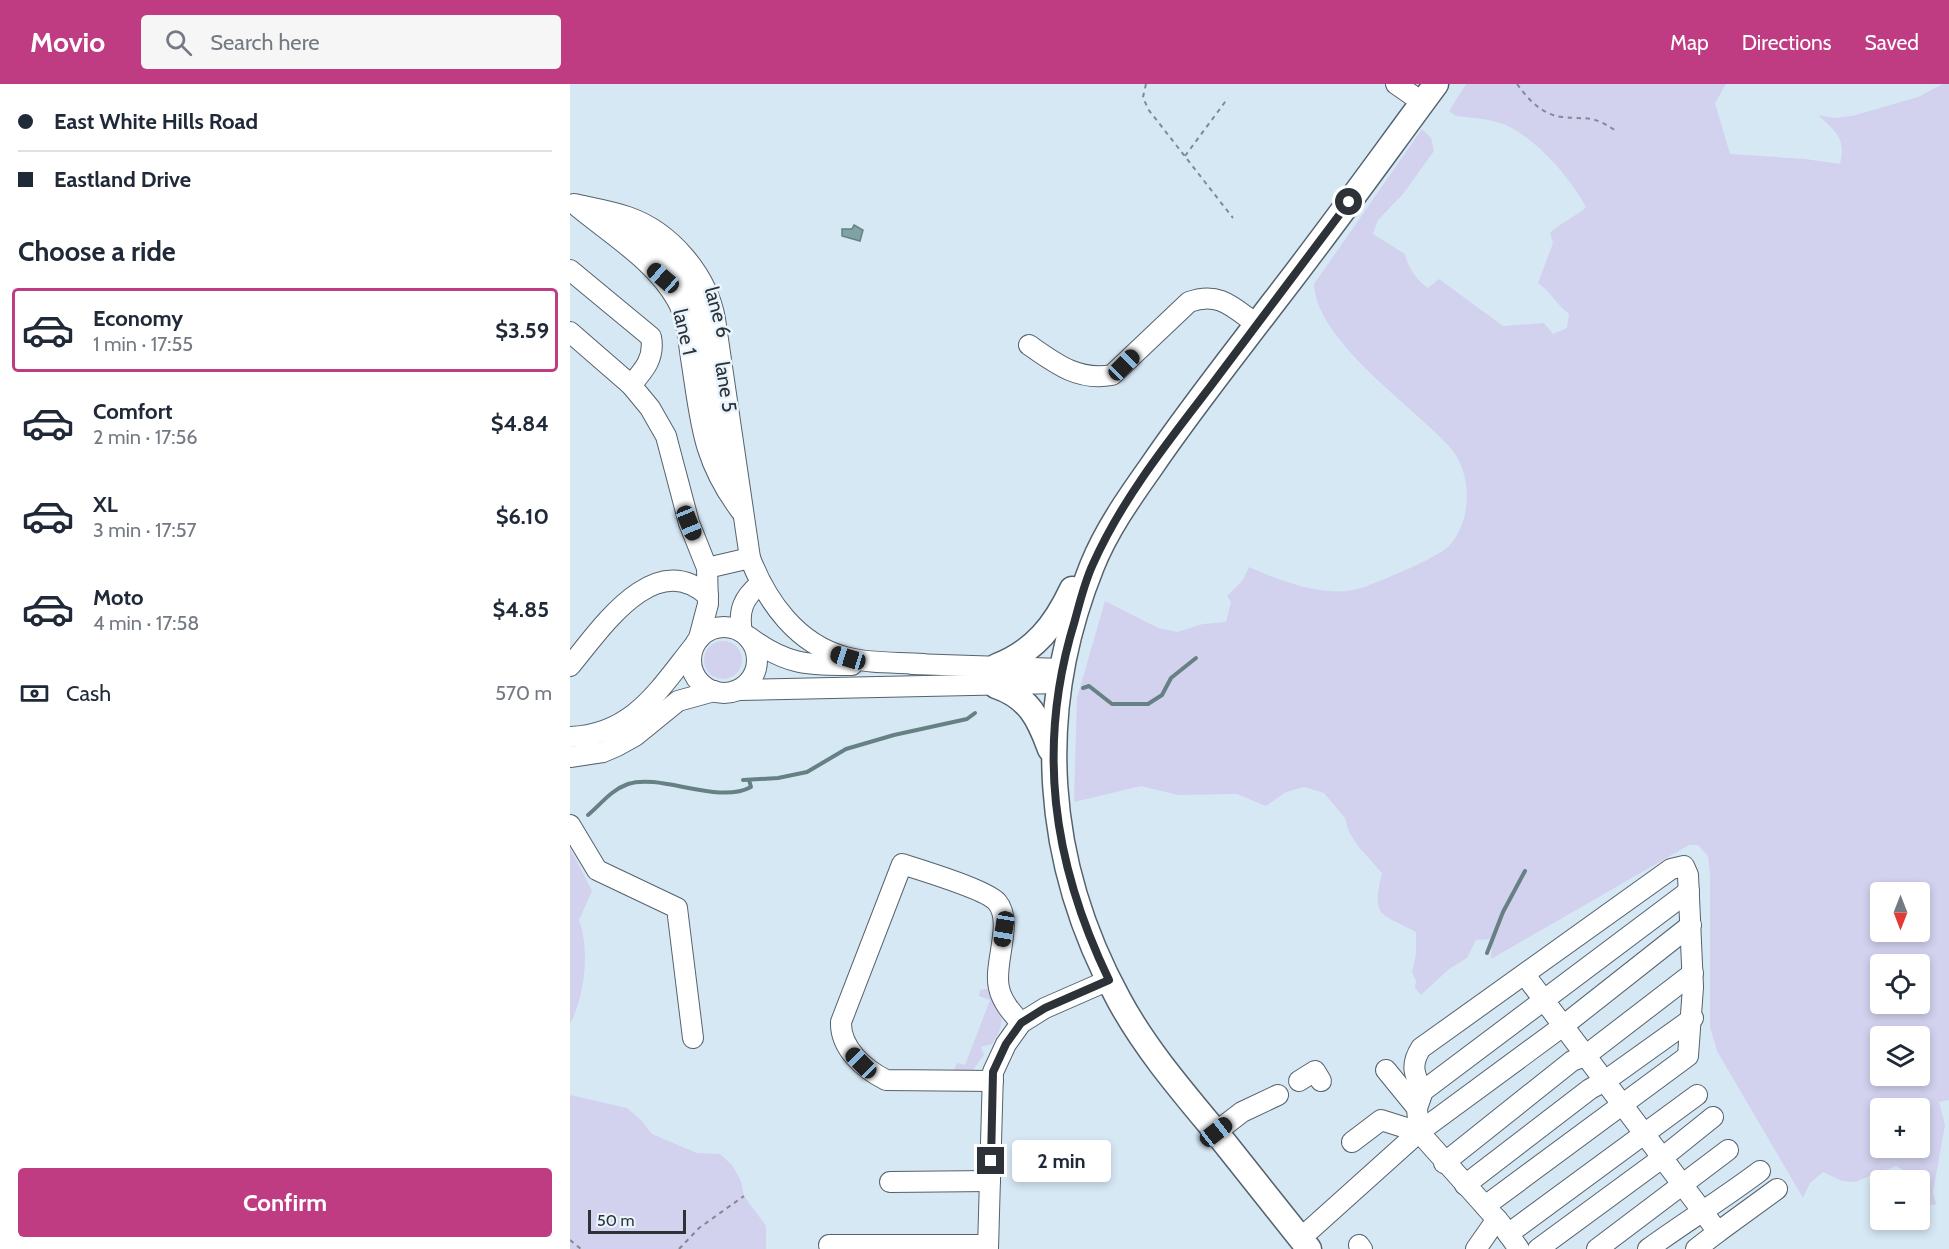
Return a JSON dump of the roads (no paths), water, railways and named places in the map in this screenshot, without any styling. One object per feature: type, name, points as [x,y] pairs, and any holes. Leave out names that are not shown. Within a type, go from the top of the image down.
[{"type":"main road","points":[[1305,1244],[1151,1050],[1109,980],[1087,936],[1072,890],[1060,834],[1053,755],[1061,676],[1092,565],[1137,486],[1429,93]]},
{"type":"main road","points":[[1053,755],[1034,712],[997,676],[1048,631],[1062,609],[1077,576],[1092,565]]},
{"type":"street","points":[[1396,84],[1429,93]]},
{"type":"street","points":[[572,203],[616,210],[646,238]]},
{"type":"street","points":[[572,203],[646,238]]},
{"type":"street","name":"lane 1","points":[[646,238],[663,278],[684,314],[720,425]]},
{"type":"street","name":"lane 5","points":[[646,238],[691,264],[707,289],[713,309],[720,425]]},
{"type":"street","points":[[570,270],[651,337],[653,347],[651,359],[631,385]]},
{"type":"street","points":[[1029,345],[1056,364],[1077,375],[1098,377],[1112,375],[1189,302],[1205,296],[1218,299],[1257,324]]},
{"type":"street","points":[[570,332],[631,385],[650,408],[666,436],[689,523],[707,568],[708,604],[696,643],[692,668],[696,678],[714,692]]},
{"type":"street","points":[[720,425],[728,492]]},
{"type":"street","points":[[720,425],[728,492],[750,558],[760,584],[786,620],[822,648],[848,658],[923,664],[997,676]]},
{"type":"street","points":[[707,568],[750,558]]},
{"type":"street","points":[[570,666],[637,591],[680,581],[694,584],[708,596]]},
{"type":"street","points":[[738,690],[752,678],[756,668],[758,658],[740,622],[743,603],[760,584]]},
{"type":"street","points":[[570,737],[601,734],[633,716],[706,632],[724,626],[746,634],[780,657],[806,664],[923,664]]},
{"type":"street","points":[[570,757],[603,752],[617,746],[635,736],[678,700],[714,692],[997,676],[1061,676]]},
{"type":"street","points":[[570,825],[597,870],[677,908],[693,1038]]},
{"type":"street","points":[[993,1081],[886,1080],[871,1072],[851,1053],[840,1034],[841,1022],[902,864],[984,894],[997,902],[1002,914],[1004,929],[997,973],[999,987],[1003,1000],[1021,1023]]},
{"type":"street","points":[[1419,1132],[1420,1100],[1413,1060],[1421,1048],[1671,869],[1684,866],[1688,875],[1693,973],[1693,1018],[1688,1056],[1622,1105],[1502,1227],[1476,1249]]},
{"type":"street","points":[[1420,1100],[1689,891]]},
{"type":"street","points":[[1305,1244],[1419,1132],[1563,1026],[1691,925]]},
{"type":"street","points":[[1444,1163],[1572,1061],[1586,1056],[1693,973]]},
{"type":"street","points":[[1525,975],[1718,1232]]},
{"type":"street","points":[[829,1245],[988,1247],[993,1072],[1006,1044],[1021,1023],[1045,1008],[1109,980]]},
{"type":"street","points":[[1465,1185],[1590,1089],[1605,1081],[1693,1018]]},
{"type":"street","points":[[1386,1070],[1420,1100]]},
{"type":"street","points":[[1299,1081],[1315,1071],[1321,1081]]},
{"type":"street","points":[[1216,1132],[1242,1112],[1278,1095]]},
{"type":"street","points":[[1502,1227],[1645,1135],[1697,1095]]},
{"type":"street","points":[[1538,1249],[1662,1158],[1713,1117]]},
{"type":"street","points":[[1352,1142],[1381,1120],[1419,1132],[1502,1227]]},
{"type":"street","points":[[1597,1249],[1728,1150]]},
{"type":"street","points":[[1648,1249],[1689,1219],[1704,1213],[1760,1171]]},
{"type":"street","points":[[890,1182],[990,1181]]},
{"type":"street","points":[[1696,1249],[1777,1189]]},
{"type":"waterway","points":[[1083,688],[1089,686],[1112,704],[1148,704],[1162,695],[1171,678],[1196,658]]},
{"type":"waterway","points":[[743,780],[778,778],[807,772],[846,749],[894,735],[967,719],[975,713]]},
{"type":"waterway","points":[[588,815],[611,794],[628,784],[656,782],[722,793],[738,792],[751,787],[749,780]]},
{"type":"waterway","points":[[1487,953],[1503,912],[1525,871]]}]
